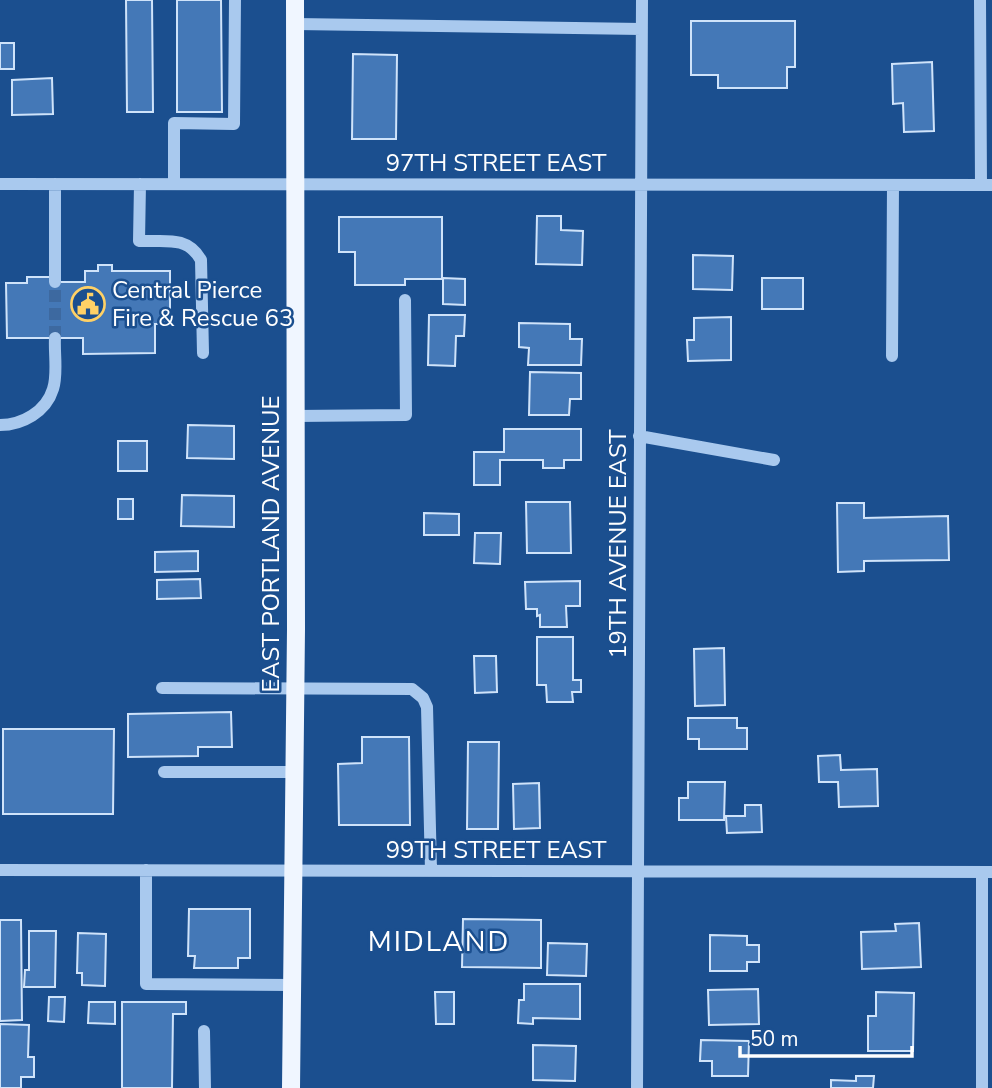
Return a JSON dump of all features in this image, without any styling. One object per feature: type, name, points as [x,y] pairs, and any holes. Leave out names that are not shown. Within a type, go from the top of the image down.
[{"type":"main road","name":"EAST PORTLAND AVENUE","points":[[291,1088],[296,689],[295,0]]},
{"type":"street","points":[[174,184],[174,123],[234,124],[235,0]]},
{"type":"street","name":"19TH AVENUE EAST","points":[[637,1088],[642,0]]},
{"type":"street","points":[[980,0],[986,185]]},
{"type":"street","points":[[295,24],[641,29]]},
{"type":"street","name":"97TH STREET EAST","points":[[0,184],[986,185]]},
{"type":"street","points":[[55,184],[55,282]]},
{"type":"street","points":[[139,184],[139,241],[186,243],[196,250],[201,260],[203,353]]},
{"type":"street","points":[[892,356],[893,185]]},
{"type":"street","points":[[296,416],[406,415],[405,300]]},
{"type":"street","points":[[0,425],[28,420],[47,401],[53,390],[55,338]]},
{"type":"street","points":[[639,436],[774,460]]},
{"type":"street","points":[[162,688],[412,689],[423,698],[427,707],[431,870]]},
{"type":"street","points":[[164,772],[295,772]]},
{"type":"street","name":"99TH STREET EAST","points":[[0,870],[987,872]]},
{"type":"street","points":[[146,870],[146,984],[292,985]]},
{"type":"street","points":[[982,1088],[987,1038],[987,872]]},
{"type":"street","points":[[204,1031],[205,1088]]},
{"type":"building","points":[[126,0],[152,0],[153,112],[127,112]]},
{"type":"building","points":[[177,0],[221,0],[222,112],[177,112]]},
{"type":"building","points":[[691,21],[795,21],[795,67],[787,67],[787,88],[718,88],[718,75],[691,75]]},
{"type":"building","points":[[0,43],[14,43],[14,69],[0,69]]},
{"type":"building","points":[[353,54],[397,55],[396,139],[352,139]]},
{"type":"building","points":[[932,62],[934,131],[904,132],[903,103],[893,104],[892,64]]},
{"type":"building","points":[[52,78],[53,114],[12,115],[12,80]]},
{"type":"building","points":[[537,216],[561,216],[561,230],[583,231],[582,265],[536,264]]},
{"type":"building","points":[[339,217],[442,217],[442,279],[405,279],[405,285],[355,285],[355,252],[339,252]]},
{"type":"building","points":[[693,255],[733,256],[732,290],[693,289]]},
{"type":"building","name":"Central Pierce Fire & Rescue 63","points":[[98,265],[112,265],[112,271],[170,271],[170,324],[155,324],[155,353],[83,354],[83,338],[7,338],[6,283],[27,283],[27,277],[53,277],[53,282],[85,282],[85,271],[98,271]]},
{"type":"building","points":[[443,278],[465,279],[465,305],[443,304]]},
{"type":"building","points":[[762,278],[803,278],[803,309],[762,309]]},
{"type":"building","points":[[429,315],[465,315],[464,336],[456,336],[455,366],[428,365]]},
{"type":"building","points":[[731,317],[731,360],[688,361],[687,340],[694,340],[694,318]]},
{"type":"building","points":[[519,323],[570,324],[570,339],[582,339],[581,365],[528,365],[529,348],[519,347]]},
{"type":"building","points":[[530,372],[581,373],[581,399],[570,399],[569,415],[529,415]]},
{"type":"building","points":[[188,425],[234,426],[234,459],[187,458]]},
{"type":"building","points":[[504,429],[581,429],[581,460],[564,460],[564,468],[543,468],[543,460],[500,460],[500,485],[474,485],[474,452],[504,452]]},
{"type":"building","points":[[118,441],[147,441],[147,471],[118,471]]},
{"type":"building","points":[[182,495],[234,496],[234,527],[181,526]]},
{"type":"building","points":[[118,499],[133,499],[133,519],[118,519]]},
{"type":"building","points":[[526,502],[570,502],[571,553],[527,553]]},
{"type":"building","points":[[837,503],[864,503],[864,518],[948,516],[949,560],[864,561],[864,571],[838,572]]},
{"type":"building","points":[[424,513],[459,514],[459,535],[424,535]]},
{"type":"building","points":[[475,533],[501,533],[500,564],[474,563]]},
{"type":"building","points":[[198,551],[198,571],[155,572],[155,552]]},
{"type":"building","points":[[200,579],[201,598],[157,599],[157,580]]},
{"type":"building","points":[[580,581],[580,606],[566,606],[567,627],[540,627],[537,609],[526,609],[525,582]]},
{"type":"building","points":[[537,637],[573,637],[573,680],[581,680],[581,692],[572,692],[573,702],[547,702],[546,685],[537,685]]},
{"type":"building","points":[[724,648],[725,705],[695,706],[694,649]]},
{"type":"building","points":[[474,656],[496,656],[497,692],[475,693]]},
{"type":"building","points":[[231,712],[232,747],[198,747],[198,756],[128,757],[128,714]]},
{"type":"building","points":[[688,718],[737,718],[737,728],[747,728],[747,749],[699,749],[699,739],[688,739]]},
{"type":"building","points":[[3,729],[114,729],[113,814],[3,814]]},
{"type":"building","points":[[362,737],[409,737],[410,825],[339,825],[338,764],[362,763]]},
{"type":"building","points":[[468,742],[499,742],[498,829],[467,829]]},
{"type":"building","points":[[840,755],[841,770],[877,769],[878,806],[839,807],[838,782],[819,782],[818,756]]},
{"type":"building","points":[[688,782],[725,782],[724,820],[679,820],[679,798],[688,798]]},
{"type":"building","points":[[539,783],[540,828],[514,829],[513,784]]},
{"type":"building","points":[[745,805],[761,805],[762,832],[727,833],[726,816],[745,816]]},
{"type":"building","points":[[189,909],[250,909],[250,958],[238,958],[238,968],[194,968],[195,956],[188,956]]},
{"type":"building","points":[[463,919],[541,920],[541,968],[462,967]]},
{"type":"building","points":[[0,920],[21,920],[22,1020],[0,1021]]},
{"type":"building","points":[[919,923],[921,967],[862,969],[861,932],[896,931],[895,924]]},
{"type":"building","points":[[29,931],[56,931],[55,987],[24,987],[25,970],[29,970]]},
{"type":"building","points":[[78,933],[106,934],[105,986],[82,985],[82,973],[77,973]]},
{"type":"building","points":[[710,935],[747,936],[747,945],[759,945],[759,962],[747,962],[747,971],[710,971]]},
{"type":"building","points":[[548,943],[587,944],[586,976],[547,975]]},
{"type":"building","points":[[524,984],[580,984],[580,1019],[533,1018],[533,1024],[518,1023],[519,1000],[524,1000]]},
{"type":"building","points":[[758,989],[759,1024],[709,1025],[708,990]]},
{"type":"building","points":[[435,992],[454,992],[454,1024],[436,1024]]},
{"type":"building","points":[[876,992],[914,993],[913,1051],[868,1051],[868,1016],[876,1016]]},
{"type":"building","points":[[49,997],[65,997],[64,1022],[48,1021]]},
{"type":"building","points":[[89,1002],[115,1002],[115,1024],[88,1023]]},
{"type":"building","points":[[122,1002],[186,1002],[186,1014],[173,1014],[172,1088],[122,1088]]},
{"type":"building","points":[[0,1024],[29,1025],[28,1057],[34,1057],[34,1077],[21,1077],[21,1088],[0,1088]]},
{"type":"building","points":[[701,1040],[749,1041],[748,1076],[712,1076],[712,1061],[700,1061]]},
{"type":"building","points":[[533,1045],[576,1046],[575,1081],[533,1080]]},
{"type":"building","points":[[856,1076],[874,1076],[873,1088],[831,1088],[831,1080],[856,1081]]},
{"type":"tunnel","points":[[55,282],[55,338]]},
{"type":"place","name":"Central Pierce Fire & Rescue 63","points":[[88,304]]},
{"type":"district","name":"MIDLAND","points":[[439,941]]}]
